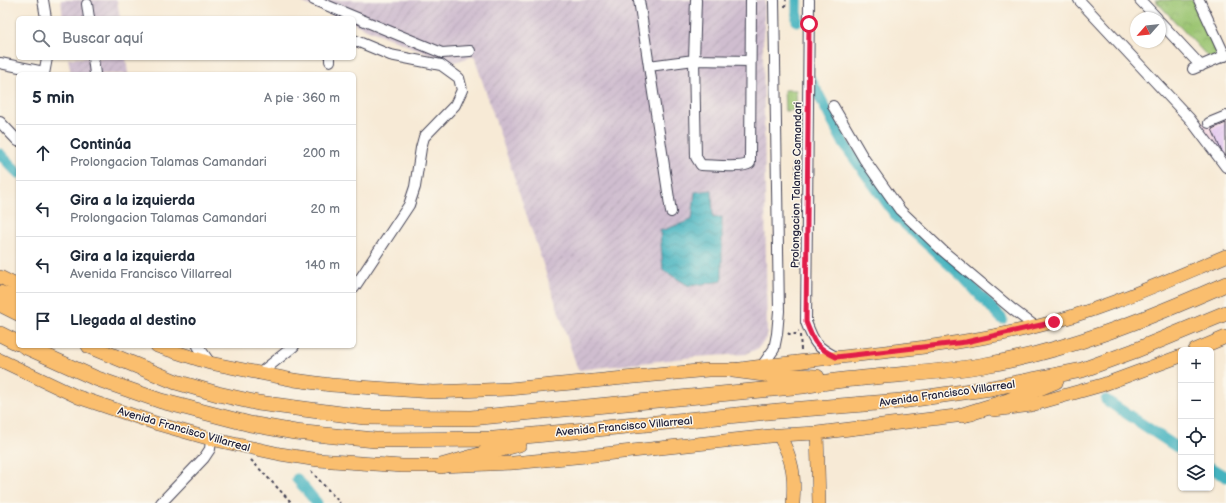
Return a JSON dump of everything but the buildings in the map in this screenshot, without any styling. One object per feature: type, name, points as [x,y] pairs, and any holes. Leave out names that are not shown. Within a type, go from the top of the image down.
[{"type":"highway","name":"Avenida Francisco Villarreal","points":[[94,348],[176,382],[218,394],[266,404],[364,417],[456,418],[493,416],[803,386],[854,379],[920,374],[985,365],[1079,341],[1126,325],[1226,284]]},
{"type":"highway","points":[[0,293],[16,298]]},
{"type":"highway","points":[[0,304],[16,313]]},
{"type":"highway","name":"Avenida Francisco Villarreal","points":[[28,348],[95,378],[161,401],[250,424],[295,432],[375,440],[410,441],[494,439],[901,401],[991,388],[1082,370],[1134,351],[1226,313]]},
{"type":"highway","points":[[0,334],[16,342]]},
{"type":"highway","points":[[732,370],[854,379]]},
{"type":"highway","points":[[963,415],[1008,401],[1082,370]]},
{"type":"highway","points":[[441,466],[504,447],[568,431]]},
{"type":"main road","points":[[163,348],[210,363],[259,374],[331,385],[446,391],[509,389],[708,370],[732,370],[966,342],[1036,327],[1103,306],[1226,256]]},
{"type":"main road","points":[[0,277],[16,285]]},
{"type":"main road","points":[[1202,347],[1226,337]]},
{"type":"main road","name":"Avenida Francisco Villarreal","points":[[0,360],[78,397],[158,424],[211,439],[318,460],[402,466],[441,466],[514,463],[779,435],[817,433],[1031,405],[1102,385],[1178,357]]},
{"type":"main road","points":[[817,433],[819,503]]},
{"type":"main road","points":[[779,435],[788,452],[793,468],[793,503]]},
{"type":"street","points":[[43,0],[46,16]]},
{"type":"street","points":[[314,0],[353,16]]},
{"type":"street","points":[[638,0],[671,212]]},
{"type":"street","points":[[696,0],[694,60],[696,157],[701,165],[733,166],[747,165],[750,163],[750,61],[752,0]]},
{"type":"street","points":[[762,366],[774,349],[779,311],[774,0]]},
{"type":"street","name":"Prolongacion Talamas Camandari","points":[[809,0],[806,322],[812,340],[821,349],[836,357]]},
{"type":"street","points":[[1079,0],[1190,119],[1226,167]]},
{"type":"street","points":[[1140,0],[1151,12]]},
{"type":"street","points":[[1166,29],[1197,68],[1225,55],[1199,0]]},
{"type":"street","points":[[87,4],[89,16]]},
{"type":"street","points":[[356,17],[442,53],[470,51]]},
{"type":"street","points":[[356,41],[390,55],[441,65],[459,78],[462,90],[455,105],[424,137],[415,186],[409,205],[356,285]]},
{"type":"street","points":[[441,65],[442,53]]},
{"type":"street","points":[[44,72],[47,60]]},
{"type":"street","points":[[93,60],[95,72]]},
{"type":"street","points":[[649,66],[694,60],[750,61]]},
{"type":"street","points":[[0,63],[40,72]]},
{"type":"street","points":[[833,106],[864,159],[900,210],[943,251],[1012,309],[1036,327]]},
{"type":"street","points":[[1209,123],[1226,116]]},
{"type":"street","points":[[0,122],[16,138]]},
{"type":"street","points":[[199,348],[210,363]]},
{"type":"street","points":[[259,374],[292,348]]},
{"type":"street","points":[[161,503],[204,458],[210,449],[211,439]]},
{"type":"path","points":[[246,447],[250,459],[292,503]]},
{"type":"path","points":[[300,457],[340,503]]},
{"type":"shaded area","points":[[61,0],[117,0],[120,16],[63,16]]},
{"type":"shaded area","points":[[296,0],[765,0],[763,45],[767,338],[758,348],[746,354],[694,357],[578,370],[474,56],[451,63],[356,25],[356,16],[335,16]]},
{"type":"shaded area","points":[[68,60],[126,60],[128,72],[71,72]]},
{"type":"shaded area","points":[[1226,112],[1226,159],[1195,126]]},
{"type":"green space","points":[[1155,0],[1193,0],[1218,56],[1210,59]]},
{"type":"green space","points":[[784,90],[796,90],[797,110],[785,111]]},
{"type":"water","points":[[712,190],[713,218],[722,217],[722,281],[689,286],[663,270],[660,231],[692,220],[695,192]]},
{"type":"waterway","points":[[797,0],[797,21]]},
{"type":"waterway","points":[[811,80],[844,144],[897,217],[964,278],[1002,319]]},
{"type":"waterway","points":[[0,154],[16,171]]},
{"type":"waterway","points":[[1106,400],[1178,448]]},
{"type":"waterway","points":[[1214,470],[1226,477]]},
{"type":"waterway","points":[[297,479],[317,503]]},
{"type":"route","points":[[809,24],[806,322],[812,340],[821,349],[836,357],[966,342],[1054,322]]}]
